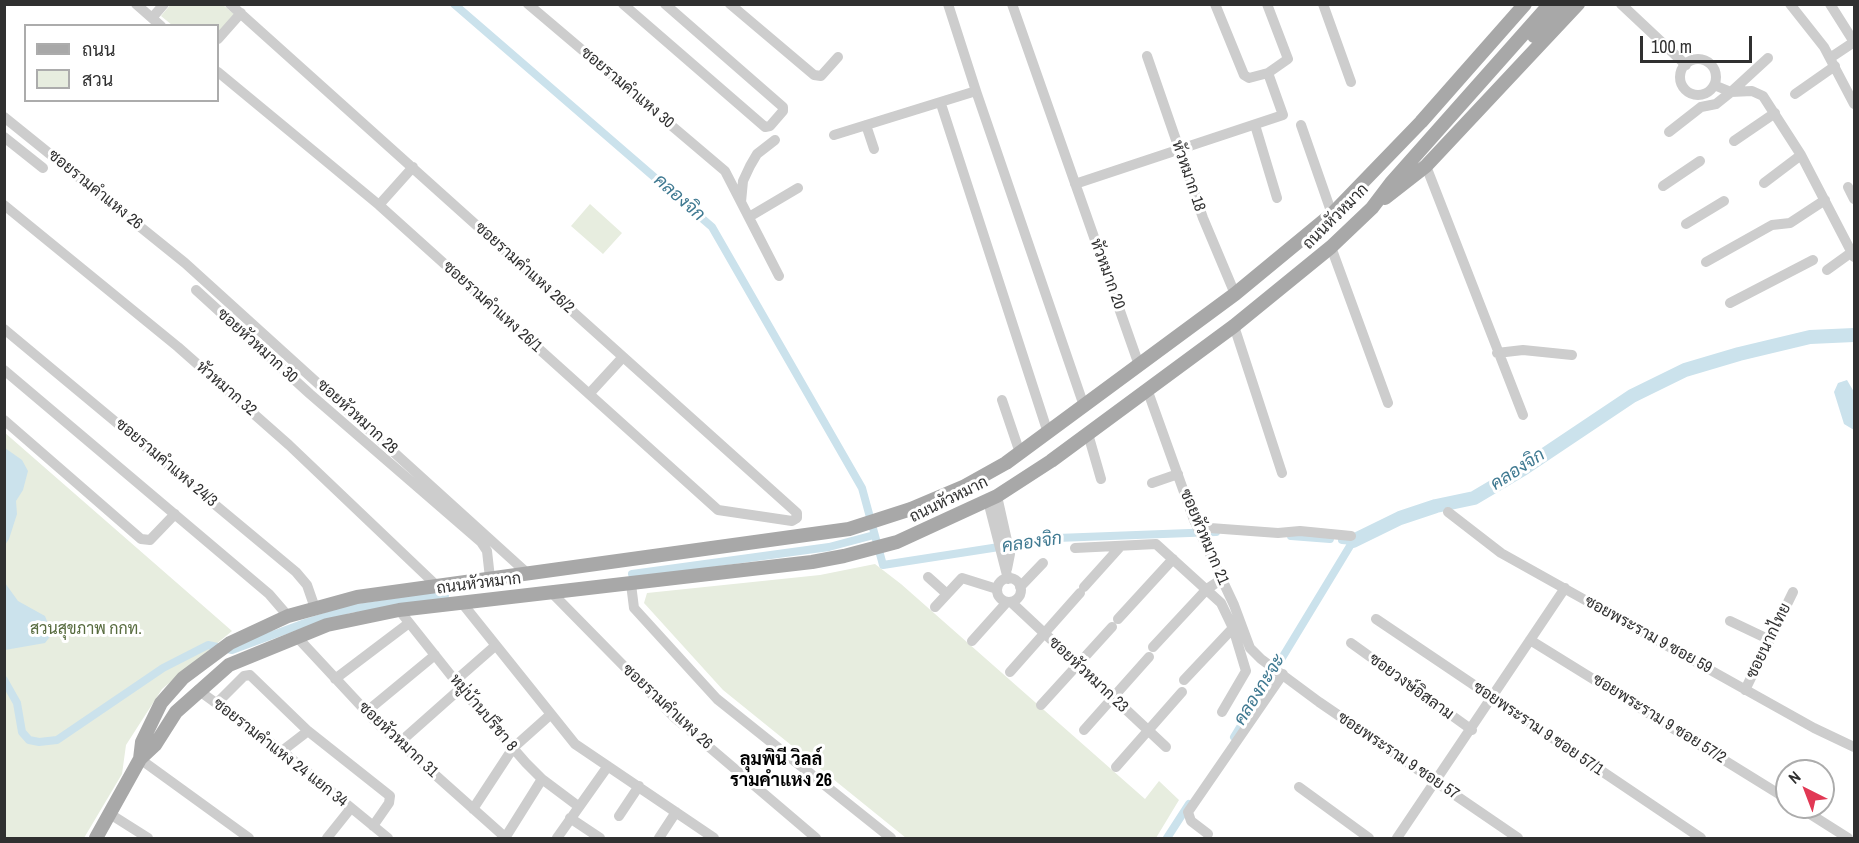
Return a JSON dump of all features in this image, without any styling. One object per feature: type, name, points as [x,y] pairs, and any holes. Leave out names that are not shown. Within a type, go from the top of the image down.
[{"type":"main road","name":"ถนนหัวหมาก","points":[[140,759],[148,754],[176,712],[223,670],[296,636],[327,625],[399,610],[812,562],[897,542],[992,498],[1088,434],[1234,326],[1331,248],[1372,208],[1550,4]]},
{"type":"main road","points":[[1431,139],[1475,100],[1563,4]]},
{"type":"main road","points":[[1372,208],[1426,166],[1578,4]]},
{"type":"main road","name":"ถนนหัวหมาก","points":[[140,759],[142,742],[150,721],[161,703],[183,678],[230,643],[288,616],[357,597],[834,531],[911,509],[963,487],[1020,453],[1048,433],[1235,294],[1332,214],[1404,140],[1523,5]]},
{"type":"main road","points":[[1152,354],[1152,366],[1155,371],[1168,375]]},
{"type":"main road","points":[[1122,377],[1134,380],[1137,384],[1131,400]]},
{"type":"main road","points":[[573,567],[564,574],[563,582],[567,588],[576,590]]},
{"type":"main road","points":[[508,576],[517,579],[520,586],[518,593],[510,597]]},
{"type":"main road","points":[[214,655],[210,661],[211,669],[223,670]]},
{"type":"main road","points":[[183,678],[195,681],[198,690]]},
{"type":"main road","points":[[96,838],[140,759]]},
{"type":"street","points":[[136,4],[160,24]]},
{"type":"street","points":[[152,18],[164,4]]},
{"type":"street","name":"ซอยรามคำแหง 26/2","points":[[230,4],[798,516],[792,521],[776,519]]},
{"type":"street","name":"ซอยรามคำแหง 30","points":[[528,4],[725,171],[741,202]]},
{"type":"street","points":[[623,4],[765,127],[771,126],[783,111],[783,107],[665,4]]},
{"type":"street","points":[[730,4],[814,75],[821,76],[838,57]]},
{"type":"street","points":[[948,4],[1084,406]]},
{"type":"street","name":"หัวหมาก 20","points":[[1012,4],[1138,365]]},
{"type":"street","points":[[1215,4],[1244,75],[1249,78],[1268,73],[1288,59],[1267,4]]},
{"type":"street","points":[[1323,4],[1351,82]]},
{"type":"street","points":[[1621,4],[1686,65]]},
{"type":"street","points":[[1790,4],[1802,17],[1832,62],[1854,104]]},
{"type":"street","points":[[1795,94],[1854,42],[1830,4]]},
{"type":"street","points":[[219,38],[241,13]]},
{"type":"street","name":"หัวหมาก 18","points":[[1147,56],[1203,218],[1235,294]]},
{"type":"street","points":[[1669,132],[1701,107],[1716,104],[1768,58]]},
{"type":"street","points":[[1697,60],[1708,63],[1715,72],[1714,85],[1702,95],[1686,90],[1681,80],[1686,65],[1697,60]]},
{"type":"street","name":"ซอยรามคำแหง 26/1","points":[[219,73],[379,205],[718,510],[776,519]]},
{"type":"street","points":[[1075,184],[1283,115],[1268,73]]},
{"type":"street","points":[[1714,85],[1731,92],[1743,90],[1763,96],[1801,154],[1853,255],[1827,270]]},
{"type":"street","points":[[834,135],[941,104],[976,91]]},
{"type":"street","points":[[941,104],[1048,433]]},
{"type":"street","points":[[1734,141],[1775,113]]},
{"type":"street","name":"ซอยรามคำแหง 26","points":[[4,117],[185,263]]},
{"type":"street","points":[[866,125],[874,149]]},
{"type":"street","points":[[1255,125],[1277,198]]},
{"type":"street","points":[[1301,125],[1332,214]]},
{"type":"street","points":[[4,137],[43,168]]},
{"type":"street","points":[[775,140],[754,160],[743,181],[741,202],[779,276]]},
{"type":"street","points":[[1764,183],[1801,154]]},
{"type":"street","points":[[1663,186],[1700,161]]},
{"type":"street","points":[[1426,166],[1523,415]]},
{"type":"street","points":[[379,205],[413,167]]},
{"type":"street","points":[[1848,187],[1854,199]]},
{"type":"street","points":[[749,217],[798,188]]},
{"type":"street","points":[[1706,262],[1772,225],[1790,223],[1825,200]]},
{"type":"street","points":[[1686,224],[1724,201]]},
{"type":"street","name":"หัวหมาก 32","points":[[4,205],[229,392],[289,445],[436,585]]},
{"type":"street","points":[[1331,248],[1388,404]]},
{"type":"street","points":[[1730,303],[1812,260]]},
{"type":"street","name":"ซอยหัวหมาก 28","points":[[185,263],[527,573]]},
{"type":"street","name":"ซอยหัวหมาก 30","points":[[196,290],[319,402],[481,542],[487,551],[490,578]]},
{"type":"street","points":[[1234,326],[1282,473]]},
{"type":"street","name":"ซอยรามคำแหง 24/3","points":[[4,328],[296,572],[307,585],[315,608]]},
{"type":"street","points":[[1497,353],[1523,350],[1572,355]]},
{"type":"street","points":[[589,394],[623,357]]},
{"type":"street","points":[[4,370],[269,594],[288,616]]},
{"type":"street","name":"ซอยหัวหมาก 21","points":[[1148,389],[1193,517],[1222,579],[1245,639],[1261,659],[1281,673]]},
{"type":"street","points":[[1002,400],[1020,453]]},
{"type":"street","points":[[4,420],[141,539],[150,540],[175,514]]},
{"type":"street","points":[[1088,434],[1101,479]]},
{"type":"street","points":[[1152,483],[1178,474]]},
{"type":"street","points":[[935,607],[962,578],[997,589],[1007,575],[1006,555],[992,498]]},
{"type":"street","name":"ซอยพระราม 9 ซอย 59","points":[[1448,512],[1500,553],[1745,690],[1854,747]]},
{"type":"street","points":[[1193,517],[1210,528],[1278,533],[1300,531],[1351,536]]},
{"type":"street","points":[[776,519],[776,540]]},
{"type":"street","points":[[1075,548],[1155,544],[1207,589],[1224,607],[1246,671],[1222,712]]},
{"type":"street","points":[[1010,672],[1120,547]]},
{"type":"street","points":[[1041,705],[1173,559]]},
{"type":"street","points":[[1020,587],[1043,563]]},
{"type":"street","points":[[972,641],[1009,602],[1020,595],[1020,587],[1007,575]]},
{"type":"street","points":[[928,577],[947,594]]},
{"type":"street","points":[[1084,730],[1207,589],[1222,579]]},
{"type":"street","points":[[631,584],[634,608],[717,699],[891,838]]},
{"type":"street","points":[[1397,838],[1472,730],[1565,588]]},
{"type":"street","name":"ซอยหัวหมาก 23","points":[[997,589],[998,596],[1009,602],[1044,633],[1166,747]]},
{"type":"street","name":"ซอยรามคำแหง 26","points":[[552,592],[675,718],[816,838]]},
{"type":"street","name":"ซอยนากไทย","points":[[1745,690],[1793,592]]},
{"type":"street","points":[[462,603],[575,744],[714,838]]},
{"type":"street","name":"หมู่บ้านปรีชา 8","points":[[399,610],[458,685],[513,748],[542,779],[578,806]]},
{"type":"street","name":"ซอยพระราม 9 ซอย 57/1","points":[[1376,619],[1701,838]]},
{"type":"street","points":[[1730,621],[1770,640]]},
{"type":"street","points":[[335,679],[410,623]]},
{"type":"street","points":[[1184,680],[1233,628]]},
{"type":"street","name":"ซอยหัวหมาก 31","points":[[296,636],[366,712],[505,838]]},
{"type":"street","name":"ซอยพระราม 9 ซอย 57/2","points":[[1530,640],[1775,792]]},
{"type":"street","name":"ซอยวงษ์อิสลาม","points":[[1351,643],[1472,730]]},
{"type":"street","points":[[399,743],[495,646]]},
{"type":"street","points":[[366,712],[435,655]]},
{"type":"street","points":[[1208,834],[1191,821],[1188,812],[1281,673]]},
{"type":"street","name":"ซอยพระราม 9 ซอย 57","points":[[1281,673],[1518,838]]},
{"type":"street","points":[[218,702],[244,676],[250,675],[308,731],[390,796],[389,803],[373,826]]},
{"type":"street","name":"ซอยรามคำแหง 24 แยก 34","points":[[198,690],[218,702],[282,751],[388,838]]},
{"type":"street","points":[[1116,767],[1182,692]]},
{"type":"street","points":[[473,808],[513,748],[550,715]]},
{"type":"street","points":[[282,751],[308,731]]},
{"type":"street","points":[[140,759],[249,838]]},
{"type":"street","points":[[557,838],[608,766]]},
{"type":"street","points":[[505,838],[542,779]]},
{"type":"street","points":[[619,816],[639,786]]},
{"type":"street","points":[[1299,787],[1369,838]]},
{"type":"street","points":[[327,838],[351,808]]},
{"type":"street","points":[[659,838],[676,812]]},
{"type":"street","points":[[110,814],[148,838]]},
{"type":"street","points":[[570,818],[600,838]]},
{"type":"street","points":[[1818,819],[1848,838]]},
{"type":"green space","points":[[171,4],[223,5],[234,14],[219,33],[219,24],[171,24],[161,16]]},
{"type":"green space","points":[[590,204],[622,233],[603,254],[571,226]]},
{"type":"green space","name":"สวนสุขภาพ กกท.","points":[[4,432],[232,631],[162,689],[126,745],[122,774],[84,838],[5,838]]},
{"type":"green space","points":[[875,564],[901,584],[1145,799],[1159,781],[1179,800],[1156,838],[906,838],[723,690],[644,603],[647,593],[820,575]]},
{"type":"water","points":[[1847,380],[1854,392],[1854,430],[1844,424],[1834,392],[1838,383]]},
{"type":"water","points":[[5,448],[22,460],[28,471],[23,490],[16,501],[17,514],[5,545]]},
{"type":"water","points":[[5,583],[18,601],[45,616],[52,634],[45,643],[5,650]]},
{"type":"waterway","name":"คลองจิก","points":[[454,4],[712,227],[862,488],[883,565],[1057,538],[1216,532]]},
{"type":"waterway","name":"คลองจิก","points":[[1353,541],[1400,518],[1436,506],[1474,498],[1523,469],[1632,396],[1685,370],[1810,337],[1854,335]]},
{"type":"waterway","points":[[632,574],[829,547],[874,535]]},
{"type":"waterway","name":"คลองจิก","points":[[1291,536],[1330,539]]},
{"type":"waterway","name":"คลองกะจะ","points":[[1234,737],[1353,541],[1342,540]]},
{"type":"waterway","points":[[4,680],[17,703],[22,732],[29,740],[39,742],[57,740],[163,668],[208,645],[232,650],[350,609],[445,595]]},
{"type":"waterway","name":"คลองกะจะ","points":[[1167,838],[1189,804]]},
{"type":"district","name":"ลุมพินี วิลล์ รามคำแหง 26","points":[[781,770]]}]
